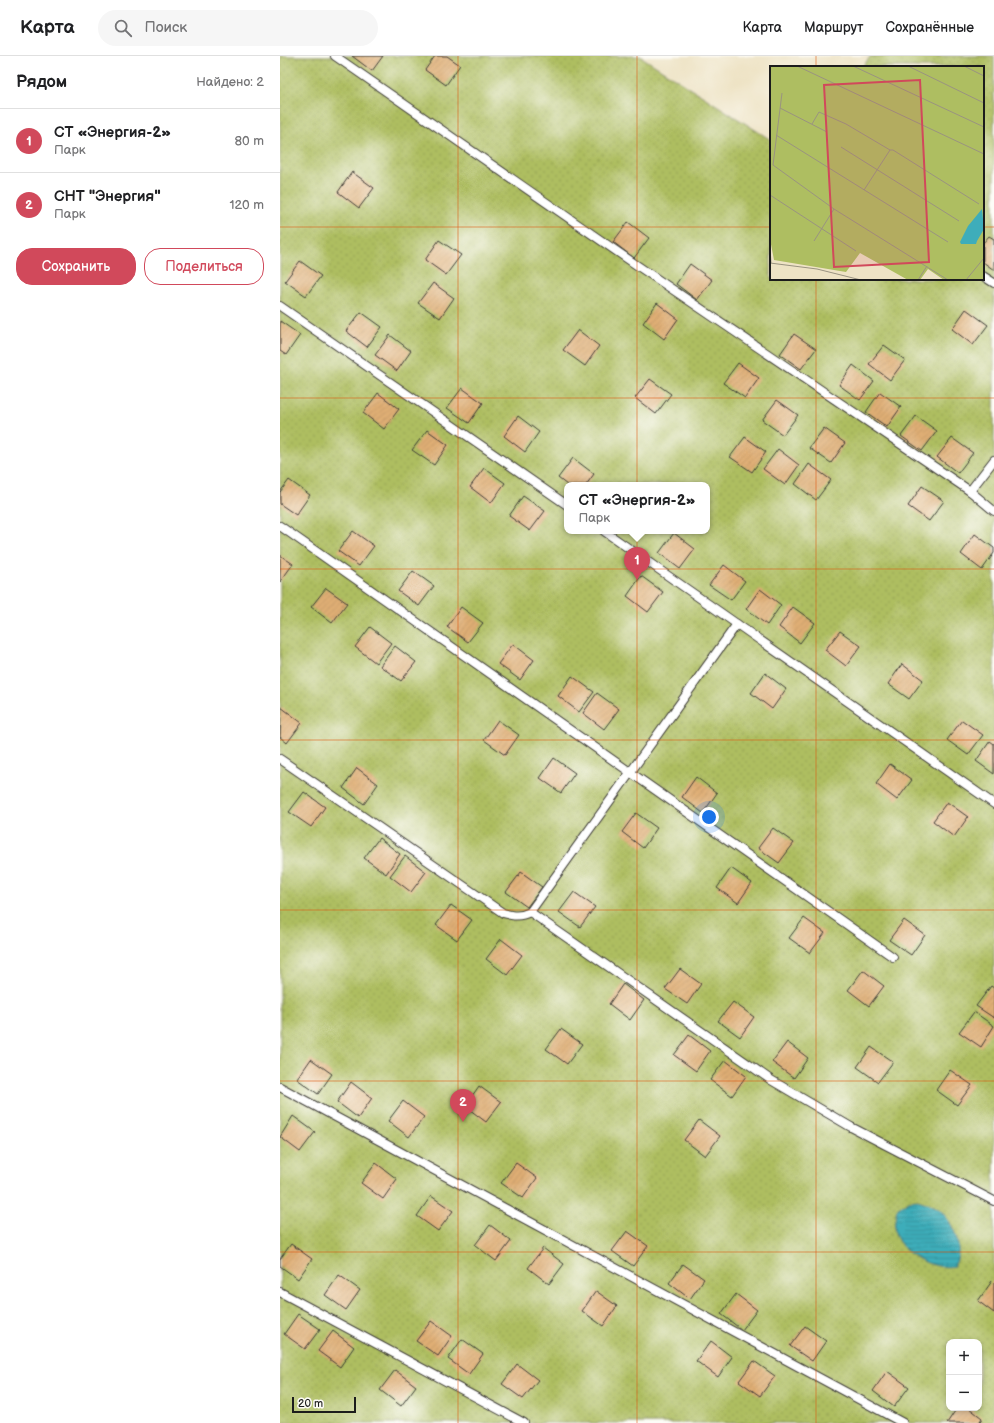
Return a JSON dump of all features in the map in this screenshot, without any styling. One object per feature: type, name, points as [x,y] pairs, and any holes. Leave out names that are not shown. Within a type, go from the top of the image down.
[{"type":"lane","points":[[334,56],[635,264],[970,491],[994,511]]},
{"type":"lane","points":[[984,277],[994,283]]},
{"type":"lane","points":[[280,306],[564,503]]},
{"type":"lane","points":[[970,491],[994,460]]},
{"type":"lane","points":[[280,526],[893,957]]},
{"type":"lane","points":[[608,534],[994,804]]},
{"type":"lane","points":[[280,759],[503,913],[512,916],[522,916],[530,912],[737,624]]},
{"type":"lane","points":[[530,912],[771,1080],[851,1127],[994,1201]]},
{"type":"lane","points":[[280,1087],[903,1423]]},
{"type":"lane","points":[[280,1292],[524,1423]]},
{"type":"green space","points":[[280,56],[640,56],[770,139],[770,280],[984,280],[984,66],[863,66],[871,56],[994,56],[994,1423],[280,1423]]},
{"type":"water","points":[[918,1200],[938,1208],[951,1225],[957,1239],[958,1246],[957,1260],[954,1266],[939,1266],[923,1261],[908,1252],[898,1240],[895,1233],[897,1209],[908,1201]]},
{"type":"building","points":[[352,56],[383,56],[372,71]]},
{"type":"building","points":[[435,56],[447,56],[460,65],[446,85],[425,70]]},
{"type":"building","points":[[352,172],[374,188],[359,208],[338,192]]},
{"type":"building","points":[[628,222],[649,238],[634,258],[613,242]]},
{"type":"building","points":[[989,236],[994,239],[994,270],[984,263],[984,242]]},
{"type":"building","points":[[439,240],[461,255],[446,275],[425,260]]},
{"type":"building","points":[[300,261],[321,276],[306,296],[285,281]]},
{"type":"building","points":[[690,264],[712,280],[697,300],[676,284]]},
{"type":"building","points":[[433,283],[454,298],[440,318],[418,303]]},
{"type":"building","points":[[657,303],[678,319],[664,339],[643,323]]},
{"type":"building","points":[[966,309],[988,325],[973,345],[952,329]]},
{"type":"building","points":[[361,312],[382,327],[367,347],[346,331]]},
{"type":"building","points":[[280,321],[300,335],[286,355],[280,351]]},
{"type":"building","points":[[578,330],[599,346],[585,366],[563,350]]},
{"type":"building","points":[[794,334],[816,349],[801,369],[780,354]]},
{"type":"building","points":[[390,335],[411,351],[397,371],[375,355]]},
{"type":"building","points":[[884,345],[905,360],[890,380],[869,364]]},
{"type":"building","points":[[738,363],[759,378],[745,398],[723,383]]},
{"type":"building","points":[[853,365],[874,381],[860,400],[839,385]]},
{"type":"building","points":[[650,379],[671,394],[656,414],[635,398]]},
{"type":"building","points":[[462,388],[483,403],[469,423],[447,408]]},
{"type":"building","points":[[880,392],[901,407],[887,427],[866,412]]},
{"type":"building","points":[[378,393],[399,409],[384,429],[363,413]]},
{"type":"building","points":[[777,400],[798,415],[783,435],[762,420]]},
{"type":"building","points":[[518,416],[539,432],[525,452],[504,436]]},
{"type":"building","points":[[916,416],[937,431],[922,451],[901,436]]},
{"type":"building","points":[[824,428],[845,443],[831,463],[809,448]]},
{"type":"building","points":[[427,430],[448,445],[434,465],[412,450]]},
{"type":"building","points":[[745,437],[766,452],[752,472],[730,457]]},
{"type":"building","points":[[952,438],[973,453],[958,473],[937,457]]},
{"type":"building","points":[[778,449],[799,465],[785,485],[763,469]]},
{"type":"building","points":[[573,458],[594,474],[588,482],[564,483],[558,478]]},
{"type":"building","points":[[809,464],[831,480],[816,500],[795,484]]},
{"type":"building","points":[[484,468],[505,483],[491,503],[470,487]]},
{"type":"building","points":[[289,480],[310,495],[296,515],[280,504],[280,492]]},
{"type":"building","points":[[922,486],[944,501],[929,521],[908,506]]},
{"type":"building","points":[[523,496],[545,511],[530,531],[509,516]]},
{"type":"building","points":[[353,531],[374,546],[359,566],[338,551]]},
{"type":"building","points":[[673,534],[695,549],[680,569],[659,553]]},
{"type":"building","points":[[975,534],[994,548],[994,553],[982,570],[961,554]]},
{"type":"building","points":[[280,555],[293,564],[280,582]]},
{"type":"building","points":[[724,565],[745,581],[731,600],[709,585]]},
{"type":"building","points":[[413,571],[434,586],[419,606],[398,591]]},
{"type":"building","points":[[641,576],[663,592],[648,612],[627,596]]},
{"type":"building","points":[[326,588],[347,603],[332,623],[311,607]]},
{"type":"building","points":[[760,589],[781,605],[767,625],[746,609]]},
{"type":"building","points":[[461,607],[483,623],[468,642],[447,627]]},
{"type":"building","points":[[793,607],[815,623],[800,643],[779,627]]},
{"type":"building","points":[[370,627],[391,643],[376,663],[355,647]]},
{"type":"building","points":[[840,631],[861,646],[846,666],[825,650]]},
{"type":"building","points":[[513,644],[534,660],[520,680],[498,664]]},
{"type":"building","points":[[395,646],[416,662],[401,681],[380,666]]},
{"type":"building","points":[[902,664],[923,680],[909,699],[888,684]]},
{"type":"building","points":[[765,673],[786,689],[772,709],[751,693]]},
{"type":"building","points":[[572,676],[594,692],[579,712],[558,696]]},
{"type":"building","points":[[597,693],[619,709],[604,729],[583,713]]},
{"type":"building","points":[[281,707],[302,723],[287,743],[280,737]]},
{"type":"building","points":[[498,720],[519,735],[505,755],[484,740]]},
{"type":"building","points":[[962,720],[983,735],[968,755],[947,740]]},
{"type":"building","points":[[990,741],[994,744],[994,774],[976,761]]},
{"type":"building","points":[[554,758],[575,773],[561,793],[540,778]]},
{"type":"building","points":[[890,764],[912,780],[897,800],[876,784]]},
{"type":"building","points":[[357,768],[378,784],[364,804],[343,788]]},
{"type":"building","points":[[696,777],[717,793],[703,813],[682,797]]},
{"type":"building","points":[[304,792],[325,807],[311,827],[289,812]]},
{"type":"building","points":[[947,802],[968,817],[954,837],[933,821]]},
{"type":"building","points":[[636,813],[657,828],[643,848],[622,832]]},
{"type":"building","points":[[773,828],[794,843],[779,863],[758,848]]},
{"type":"building","points":[[379,838],[400,854],[386,874],[364,858]]},
{"type":"building","points":[[405,856],[426,872],[411,892],[390,876]]},
{"type":"building","points":[[731,868],[752,883],[738,903],[717,888]]},
{"type":"building","points":[[521,872],[542,887],[527,907],[506,892]]},
{"type":"building","points":[[574,892],[595,907],[580,927],[559,912]]},
{"type":"building","points":[[451,905],[472,920],[457,940],[436,925]]},
{"type":"building","points":[[804,918],[825,933],[810,953],[789,938]]},
{"type":"building","points":[[904,920],[925,935],[911,955],[889,940]]},
{"type":"building","points":[[501,939],[522,955],[507,975],[486,959]]},
{"type":"building","points":[[680,969],[701,984],[687,1004],[665,989]]},
{"type":"building","points":[[863,970],[884,986],[869,1006],[848,990]]},
{"type":"building","points":[[623,984],[644,1000],[630,1020],[609,1004]]},
{"type":"building","points":[[991,986],[994,988],[994,1018],[976,1006]]},
{"type":"building","points":[[733,1002],[754,1017],[740,1037],[718,1021]]},
{"type":"building","points":[[974,1012],[994,1026],[981,1047],[959,1032]]},
{"type":"building","points":[[561,1029],[582,1044],[567,1064],[546,1049]]},
{"type":"building","points":[[689,1035],[710,1051],[696,1071],[674,1055]]},
{"type":"building","points":[[787,1042],[808,1058],[794,1078],[772,1062]]},
{"type":"building","points":[[871,1047],[893,1062],[878,1082],[857,1067]]},
{"type":"building","points":[[311,1059],[332,1074],[318,1094],[297,1079]]},
{"type":"building","points":[[725,1060],[746,1076],[732,1096],[710,1080]]},
{"type":"building","points":[[950,1070],[972,1085],[957,1105],[936,1090]]},
{"type":"building","points":[[351,1082],[372,1098],[358,1118],[337,1102]]},
{"type":"building","points":[[479,1086],[501,1102],[486,1122],[465,1106]]},
{"type":"building","points":[[403,1101],[424,1117],[409,1137],[388,1121]]},
{"type":"building","points":[[293,1116],[315,1132],[300,1152],[280,1137]]},
{"type":"building","points":[[699,1120],[720,1136],[705,1156],[684,1140]]},
{"type":"building","points":[[376,1163],[397,1179],[383,1199],[361,1183]]},
{"type":"building","points":[[516,1163],[537,1178],[523,1198],[501,1183]]},
{"type":"building","points":[[431,1196],[453,1211],[438,1231],[417,1216]]},
{"type":"building","points":[[490,1225],[511,1241],[496,1261],[475,1245]]},
{"type":"building","points":[[627,1231],[648,1246],[633,1266],[612,1251]]},
{"type":"building","points":[[291,1244],[312,1259],[298,1279],[280,1266],[280,1259]]},
{"type":"building","points":[[543,1248],[564,1264],[549,1284],[528,1268]]},
{"type":"building","points":[[683,1264],[704,1279],[690,1299],[669,1283]]},
{"type":"building","points":[[339,1275],[360,1290],[346,1310],[325,1295]]},
{"type":"building","points":[[992,1281],[994,1282],[994,1313],[978,1301]]},
{"type":"building","points":[[596,1291],[617,1306],[603,1326],[582,1311]]},
{"type":"building","points":[[736,1294],[757,1310],[742,1330],[721,1314]]},
{"type":"building","points":[[298,1314],[320,1329],[305,1349],[284,1334]]},
{"type":"building","points":[[431,1321],[452,1336],[438,1356],[416,1341]]},
{"type":"building","points":[[805,1326],[826,1341],[812,1361],[790,1346]]},
{"type":"building","points":[[333,1331],[354,1347],[340,1367],[318,1351]]},
{"type":"building","points":[[462,1339],[483,1354],[469,1374],[448,1359]]},
{"type":"building","points":[[711,1341],[732,1357],[718,1377],[696,1361]]},
{"type":"building","points":[[754,1361],[775,1376],[760,1396],[739,1381]]},
{"type":"building","points":[[517,1364],[538,1380],[523,1399],[502,1384]]},
{"type":"building","points":[[395,1370],[416,1386],[401,1406],[380,1390]]},
{"type":"building","points":[[887,1371],[909,1387],[894,1407],[873,1391]]},
{"type":"building","points":[[955,1411],[973,1411],[982,1418],[979,1423],[947,1423]]},
{"type":"place","name":"СТ «Энергия-2»","points":[[637,580]]},
{"type":"place","name":"СНТ \"Энергия\"","points":[[463,1122]]}]
